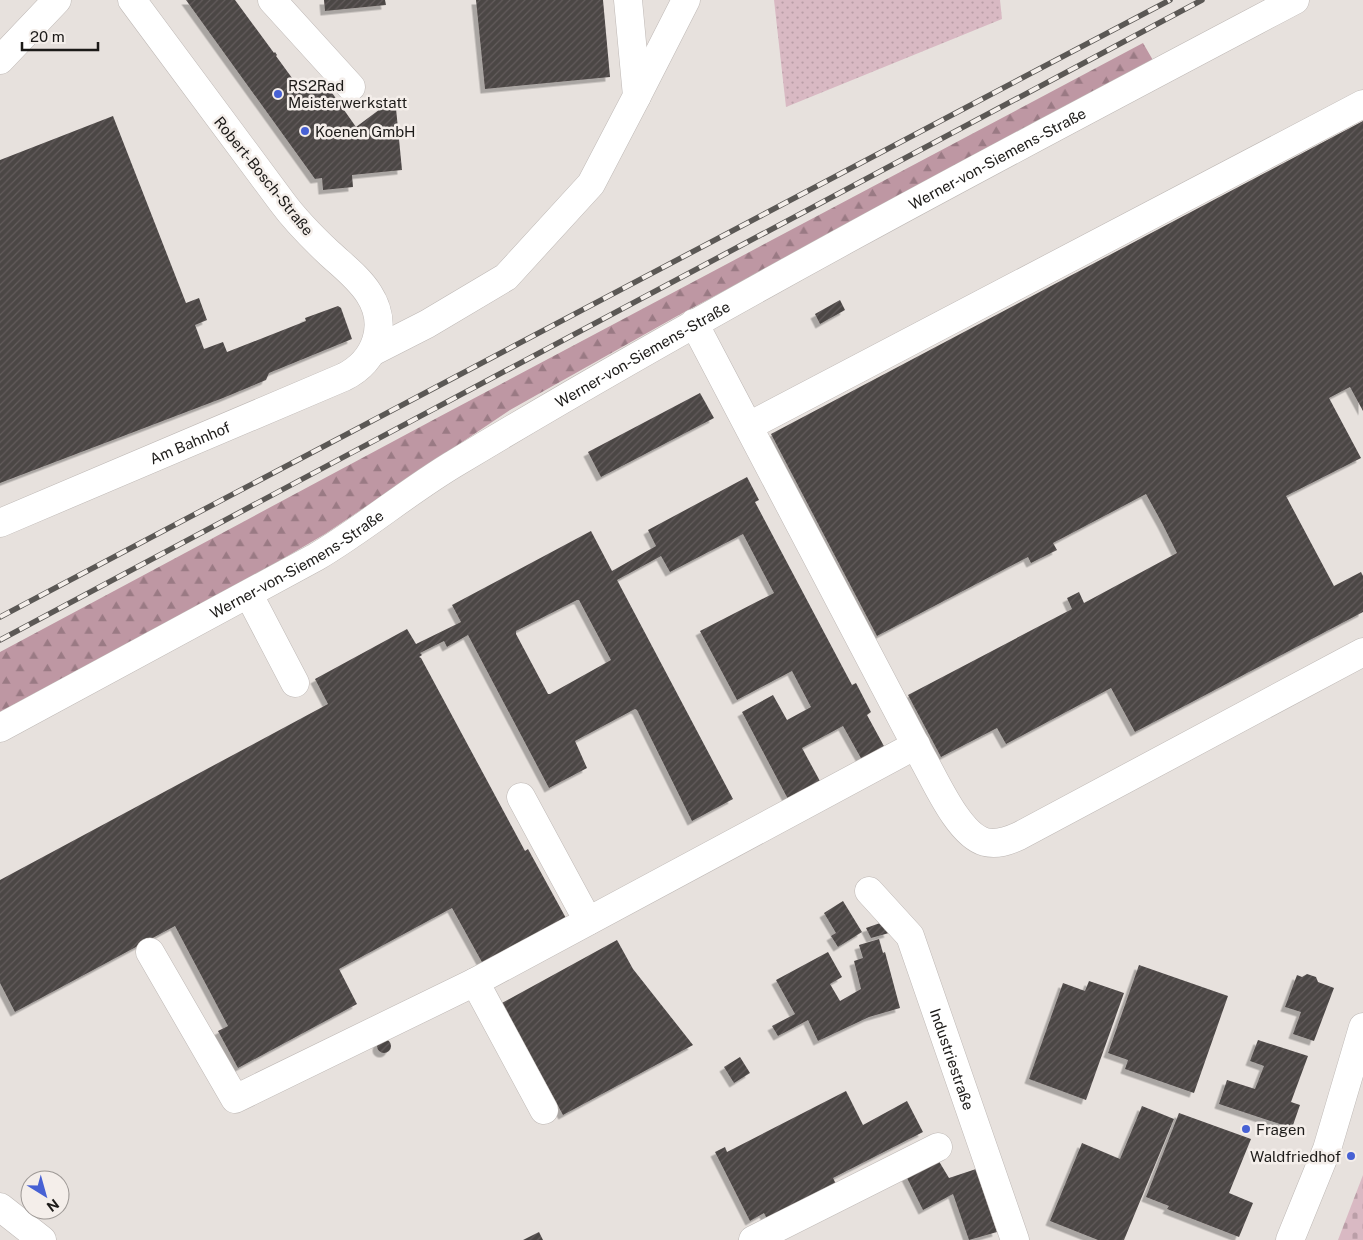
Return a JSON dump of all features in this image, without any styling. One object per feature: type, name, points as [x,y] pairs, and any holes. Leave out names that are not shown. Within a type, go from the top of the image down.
[{"type":"street","points":[[0,60],[57,0]]},
{"type":"street","name":"Robert-Bosch-Straße","points":[[132,0],[299,224],[370,294],[379,318],[378,337],[372,352]]},
{"type":"street","points":[[272,0],[351,86]]},
{"type":"street","points":[[628,0],[637,96]]},
{"type":"street","points":[[372,352],[427,324],[506,277],[591,184],[686,0]]},
{"type":"street","name":"Werner-von-Siemens-Straße","points":[[0,728],[249,595],[350,536],[406,495],[455,463],[694,323],[922,197],[1295,0]]},
{"type":"street","points":[[749,426],[1363,104]]},
{"type":"street","points":[[694,323],[940,791],[967,830],[984,842],[996,844],[1019,836],[1363,652]]},
{"type":"street","name":"Am Bahnhof","points":[[0,523],[344,377],[358,369],[372,352]]},
{"type":"street","points":[[249,595],[295,683]]},
{"type":"street","points":[[150,952],[235,1098],[474,982],[916,745]]},
{"type":"street","points":[[522,797],[588,921]]},
{"type":"street","name":"Industriestraße","points":[[869,891],[910,936],[1015,1240]]},
{"type":"street","points":[[474,982],[544,1110]]},
{"type":"street","points":[[1290,1240],[1326,1149],[1363,1027]]},
{"type":"street","points":[[753,1240],[938,1147]]},
{"type":"street","points":[[0,1207],[42,1240]]},
{"type":"green space","points":[[774,0],[1000,0],[1002,19],[786,107]]},
{"type":"green space","points":[[1143,43],[1154,62],[679,315],[510,410],[325,534],[257,574],[0,712],[0,652]]},
{"type":"green space","points":[[1363,1175],[1363,1240],[1338,1240]]},
{"type":"building","points":[[186,0],[235,0],[275,52],[303,93],[323,80],[356,127],[395,98],[402,170],[352,175],[353,187],[323,190],[322,178],[315,179]]},
{"type":"building","points":[[324,0],[385,0],[386,5],[325,11]]},
{"type":"building","points":[[476,0],[603,0],[610,77],[485,89]]},
{"type":"building","points":[[113,116],[186,303],[199,298],[207,320],[195,325],[204,349],[223,342],[227,352],[306,321],[305,318],[338,306],[341,308],[352,339],[269,373],[266,380],[223,398],[0,483],[0,160]]},
{"type":"building","points":[[1363,121],[1363,411],[1350,387],[1329,398],[1361,458],[1286,496],[1334,586],[1361,572],[1363,576],[1363,612],[1135,732],[1111,688],[1006,744],[997,728],[941,757],[908,695],[1072,609],[1067,598],[1079,592],[1084,603],[1177,553],[1162,523],[1146,494],[1053,543],[1057,550],[1031,563],[1028,557],[877,636],[771,434]]},
{"type":"building","points":[[840,300],[845,310],[820,324],[815,314]]},
{"type":"building","points":[[700,393],[714,418],[601,477],[588,452]]},
{"type":"building","points":[[747,477],[759,500],[755,502],[852,685],[856,683],[871,712],[867,715],[885,748],[862,760],[843,726],[802,748],[821,783],[789,801],[742,712],[773,695],[787,720],[811,707],[792,671],[737,700],[700,631],[774,593],[743,534],[670,572],[661,556],[617,580],[733,799],[692,821],[637,710],[635,709],[575,741],[587,768],[549,788],[468,635],[447,647],[444,641],[420,653],[422,655],[419,657],[525,851],[528,849],[567,920],[483,964],[452,908],[339,969],[357,1004],[238,1068],[218,1031],[228,1026],[175,926],[15,1012],[0,983],[0,880],[328,704],[315,679],[407,629],[416,644],[461,622],[452,605],[591,531],[612,571],[656,546],[648,530]],"holes":[[[579,600],[611,660],[548,694],[516,631]]]},
{"type":"building","points":[[843,901],[862,932],[838,947],[831,936],[836,933],[824,913]]},
{"type":"building","points":[[883,922],[889,933],[871,938],[866,928]]},
{"type":"building","points":[[879,939],[883,953],[885,952],[900,1008],[869,1017],[818,1041],[808,1020],[778,1036],[772,1026],[795,1014],[776,980],[828,952],[842,977],[830,984],[840,1001],[861,989],[854,961],[863,958],[859,945]]},
{"type":"building","points":[[617,940],[633,969],[693,1045],[563,1115],[502,1003]]},
{"type":"building","points":[[1139,965],[1228,996],[1194,1093],[1125,1069],[1128,1060],[1108,1053]]},
{"type":"building","points":[[1307,974],[1316,977],[1318,982],[1334,988],[1314,1041],[1293,1034],[1301,1012],[1285,1007],[1297,975],[1302,977]]},
{"type":"building","points":[[1089,981],[1124,993],[1086,1100],[1029,1079],[1063,983],[1085,991]]},
{"type":"building","points":[[384,1039],[389,1041],[391,1046],[389,1051],[384,1053],[379,1051],[377,1046],[379,1041]]},
{"type":"building","points":[[1258,1040],[1308,1056],[1291,1102],[1300,1105],[1292,1128],[1219,1104],[1227,1080],[1255,1089],[1264,1066],[1250,1061]]},
{"type":"building","points":[[740,1057],[750,1073],[734,1083],[724,1067]]},
{"type":"building","points":[[846,1091],[863,1125],[907,1101],[923,1132],[833,1178],[838,1188],[769,1223],[764,1213],[750,1221],[715,1152],[725,1147],[727,1152]]},
{"type":"building","points":[[1142,1106],[1174,1119],[1124,1240],[1098,1240],[1050,1221],[1082,1143],[1120,1159]]},
{"type":"building","points":[[1179,1113],[1251,1139],[1229,1193],[1253,1203],[1239,1237],[1167,1209],[1169,1206],[1146,1197]]},
{"type":"building","points":[[937,1158],[949,1178],[976,1169],[997,1232],[969,1240],[953,1194],[923,1210],[905,1174]]},
{"type":"building","points":[[539,1232],[543,1240],[523,1240]]},
{"type":"railway","points":[[0,617],[1170,0]]},
{"type":"railway","points":[[0,640],[1202,0]]},
{"type":"place","name":"RS2Rad Meisterwerkstatt","points":[[278,94]]},
{"type":"place","name":"Koenen GmbH","points":[[305,131]]},
{"type":"place","name":"Fragen","points":[[1246,1129]]},
{"type":"place","name":"Waldfriedhof","points":[[1351,1156]]}]
